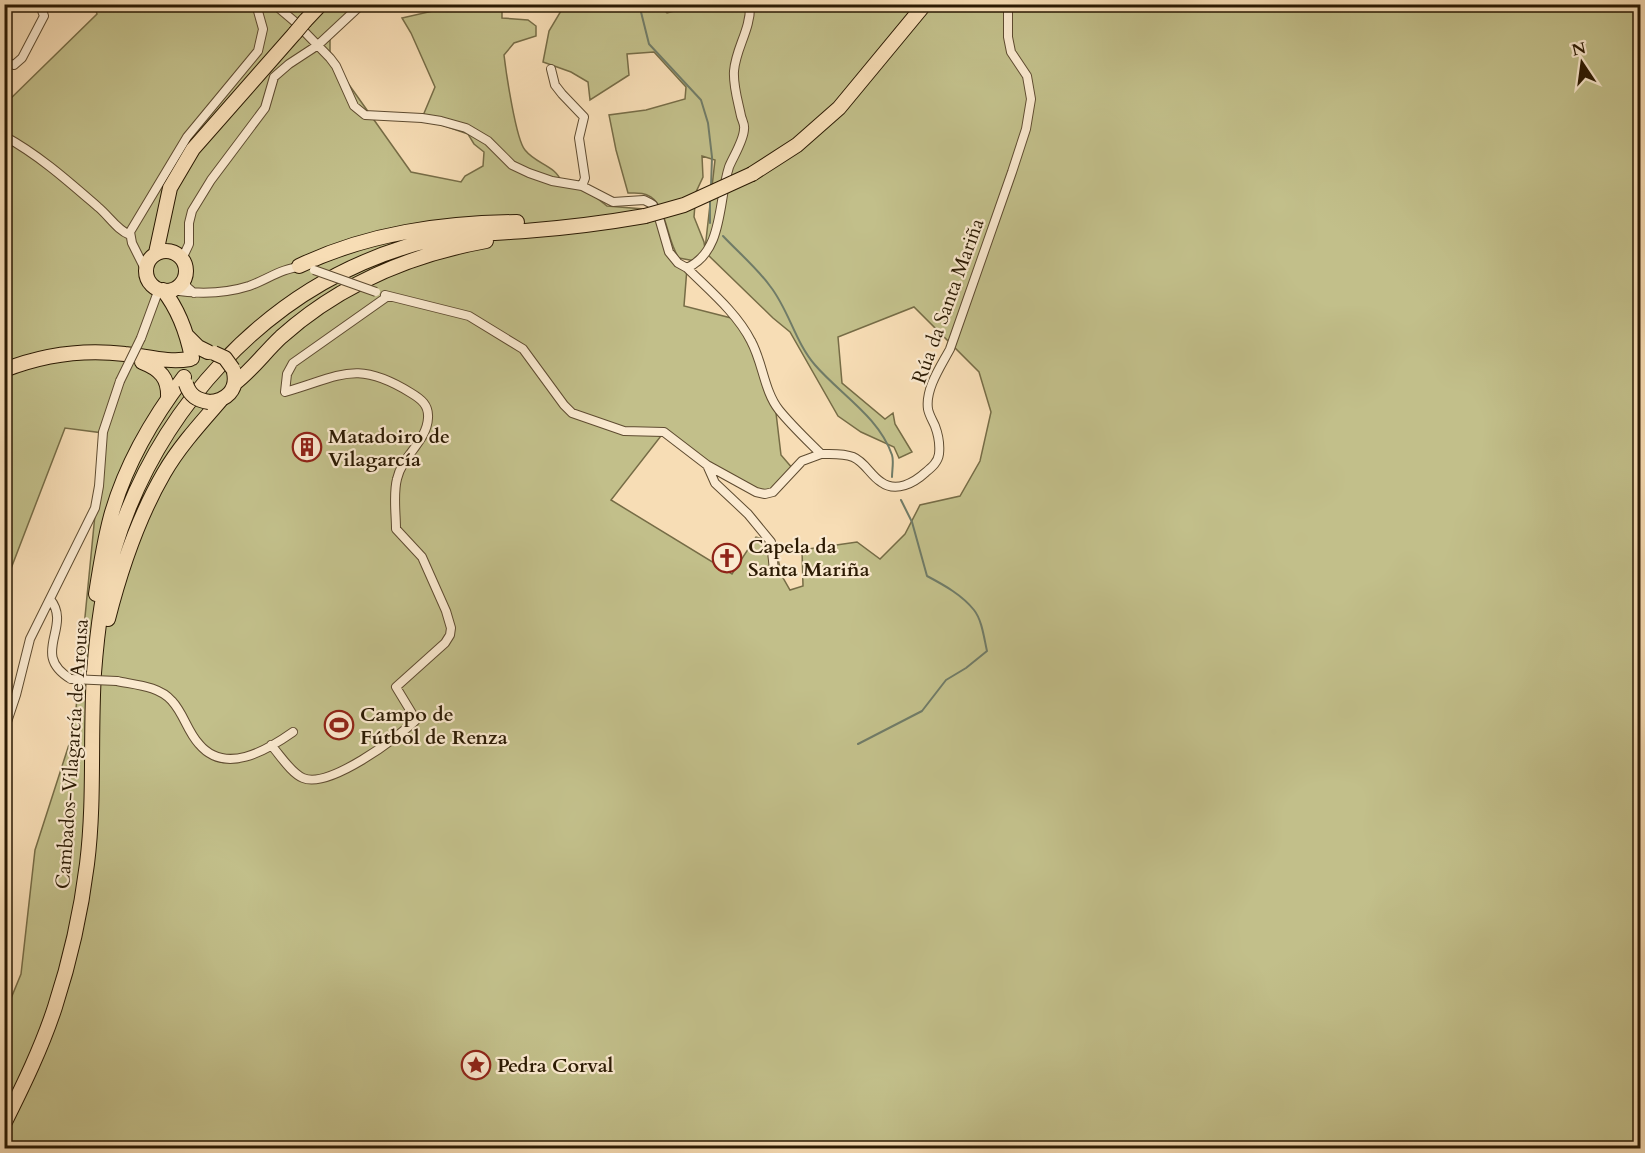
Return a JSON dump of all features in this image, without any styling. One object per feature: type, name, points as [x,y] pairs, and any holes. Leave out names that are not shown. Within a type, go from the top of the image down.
[{"type":"main road","points":[[172,288],[150,282],[146,271],[147,264],[155,254],[170,188],[193,149],[321,4]]},
{"type":"main road","name":"Cambados-Vilagarcía de Arousa","points":[[4,1124],[31,1069],[55,1007],[77,922],[90,832],[94,674],[103,601],[113,554],[125,519],[147,471],[164,440],[201,387],[253,333],[289,304],[329,278],[366,261],[408,246],[445,237],[603,223],[645,216],[684,205],[752,174],[797,145],[839,108],[925,4]]},
{"type":"main road","points":[[94,674],[91,632],[93,610],[111,515],[130,464],[168,398],[185,379],[191,358],[187,336],[172,288],[185,267],[166,235],[165,214]]},
{"type":"main road","points":[[299,267],[377,238],[445,225],[486,222],[603,223]]},
{"type":"main road","points":[[94,674],[111,608],[136,531],[163,474],[215,402],[230,393],[234,376],[327,301],[362,280],[387,269],[458,246],[495,239],[571,232],[603,223]]},
{"type":"main road","points":[[155,254],[164,251],[177,256]]},
{"type":"main road","points":[[187,336],[198,347],[225,358],[234,376]]},
{"type":"main road","points":[[4,370],[45,357],[72,353],[109,352],[158,360],[191,358],[211,353]]},
{"type":"main road","points":[[72,353],[88,357],[142,362],[154,367],[167,382],[168,398]]},
{"type":"main road","points":[[158,360],[174,367],[185,379],[193,396],[200,401],[215,402]]},
{"type":"street","points":[[4,62],[14,65],[22,58],[44,16],[41,8],[31,4]]},
{"type":"street","points":[[129,235],[187,137],[258,51],[262,29],[256,4]]},
{"type":"street","points":[[4,731],[30,639],[95,508],[103,432],[120,381],[141,338],[172,288],[187,287],[195,293],[210,293],[248,286],[299,267],[388,296],[453,310],[469,316],[523,349],[572,413],[624,431],[664,432],[707,465],[756,492],[765,494],[773,492],[802,461],[821,454],[778,409],[745,331],[715,295],[687,268],[678,263],[669,252],[653,205],[644,200],[613,202],[582,186],[552,181],[520,169],[512,165],[488,141],[466,128],[422,118],[364,115],[354,106],[336,66],[318,45],[274,4]]},
{"type":"street","points":[[177,256],[185,256],[189,244],[189,223],[192,211],[211,180],[265,108],[274,77],[318,45],[362,4]]},
{"type":"street","points":[[687,268],[698,263],[711,245],[729,169],[744,129],[734,71],[738,52],[750,20],[750,4]]},
{"type":"street","name":"Rúa da Santa Mariña","points":[[821,454],[834,453],[852,457],[862,462],[882,483],[894,486],[908,486],[919,479],[939,457],[936,428],[928,409],[930,394],[937,373],[950,349],[1012,172],[1026,129],[1031,99],[1028,76],[1011,52],[1008,38],[1008,4]]},
{"type":"street","name":"Rúa da Santa Mariña","points":[[1008,26],[1015,4]]},
{"type":"street","points":[[551,69],[555,84],[584,117],[579,138],[585,178],[582,186]]},
{"type":"street","points":[[4,136],[29,149],[62,174],[107,214],[122,231],[129,235],[146,271]]},
{"type":"street","points":[[135,249],[142,254],[155,254]]},
{"type":"street","points":[[271,745],[297,775],[312,780],[334,774],[392,741],[416,720],[396,687],[445,643],[450,635],[451,628],[446,611],[422,557],[396,529],[397,478],[404,462],[425,432],[428,418],[426,406],[422,400],[394,382],[366,374],[337,374],[285,392],[287,374],[292,363],[388,296]]},
{"type":"street","points":[[707,465],[715,483],[748,514],[771,542],[774,570]]},
{"type":"street","points":[[50,599],[55,606],[57,618],[51,652],[54,664],[60,672],[71,679],[117,681],[147,686],[171,700],[198,744],[208,753],[222,760],[236,759],[263,750],[293,732]]},
{"type":"shaded area","points":[[682,4],[1640,5],[1640,1148],[5,1148],[5,1013],[21,974],[35,850],[74,729],[103,433],[65,428],[7,579],[5,578],[5,104],[97,14],[94,5],[362,5],[330,33],[330,58],[411,172],[461,182],[465,176],[483,166],[484,152],[474,144],[468,134],[422,118],[435,87],[402,18],[455,5],[504,5],[502,18],[528,20],[536,26],[536,36],[514,43],[504,55],[515,120],[525,150],[555,172],[562,183],[588,191],[607,206],[644,209],[649,219],[660,221],[669,252],[687,268],[684,306],[735,319],[760,362],[776,413],[781,455],[793,469],[765,494],[707,465],[664,432],[611,500],[732,574],[756,537],[774,542],[782,576],[790,590],[803,586],[802,550],[857,542],[880,559],[905,534],[920,505],[960,496],[980,461],[991,412],[979,372],[914,307],[838,337],[842,383],[885,419],[893,413],[895,424],[912,452],[899,458],[894,447],[861,432],[838,416],[790,332],[706,253],[695,261],[679,258],[671,242],[659,205],[645,194],[628,193],[609,115],[646,110],[685,99],[686,87],[654,52],[627,54],[629,75],[590,100],[588,82],[571,72],[543,62],[549,31],[561,11],[559,5],[659,5],[667,13],[682,9]],"holes":[[[702,156],[715,160],[705,249],[694,217],[696,192],[703,177]]]},
{"type":"waterway","points":[[639,4],[649,44],[701,100],[708,123],[712,157],[711,187]]},
{"type":"waterway","points":[[710,199],[710,223]]},
{"type":"waterway","points":[[723,236],[753,266],[777,295],[802,346],[815,365],[869,417],[878,429],[892,455],[892,477]]},
{"type":"waterway","points":[[858,744],[922,711],[946,680],[987,651],[981,624],[974,610],[958,595],[927,576],[912,522],[901,500]]},
{"type":"place","name":"Matadoiro de Vilagarcía","points":[[307,447]]},
{"type":"place","name":"Capela da Santa Mariña","points":[[727,558]]},
{"type":"place","name":"Campo de Fútbol de Renza","points":[[339,725]]},
{"type":"place","name":"Pedra Corval","points":[[476,1065]]}]
